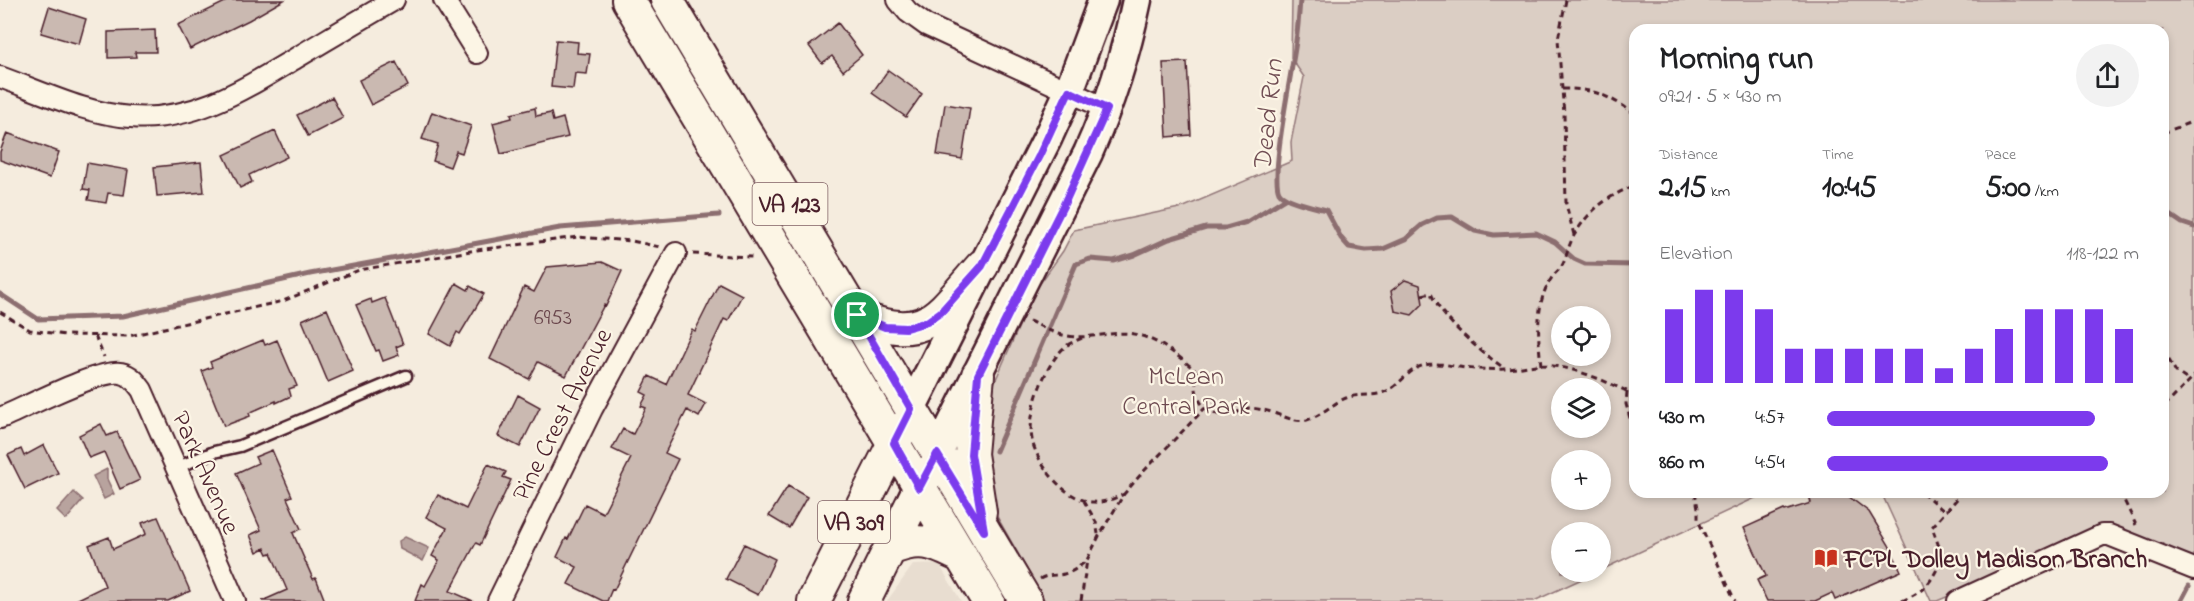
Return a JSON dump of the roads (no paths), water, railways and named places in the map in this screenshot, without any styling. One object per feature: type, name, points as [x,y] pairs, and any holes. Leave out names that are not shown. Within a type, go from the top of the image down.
[{"type":"main road","name":"VA 123","points":[[628,0],[988,601]]},
{"type":"main road","name":"VA 123","points":[[667,0],[984,531],[1033,590]]},
{"type":"main road","points":[[911,409],[1039,156],[1069,91],[1103,0]]},
{"type":"main road","points":[[937,454],[1065,202],[1107,109],[1127,44],[1137,0]]},
{"type":"main road","points":[[857,315],[893,328],[919,326],[941,312],[982,266]]},
{"type":"main road","points":[[978,375],[971,454],[984,531]]},
{"type":"main road","name":"VA 309","points":[[814,601],[911,409]]},
{"type":"main road","name":"VA 309","points":[[864,601],[937,454]]},
{"type":"main road","points":[[890,549],[905,543],[924,541],[943,547],[962,557]]},
{"type":"street","points":[[0,77],[92,110],[113,115],[152,118],[177,115],[195,111],[237,93],[394,0]]},
{"type":"street","points":[[444,0],[477,52]]},
{"type":"street","points":[[898,0],[908,12],[926,25],[1107,109]]},
{"type":"street","name":"Pine Crest Avenue","points":[[498,601],[592,409],[676,253]]},
{"type":"street","name":"Park Avenue","points":[[0,418],[93,377],[111,372],[122,373],[133,379],[142,390],[234,601]]},
{"type":"street","points":[[1958,601],[2102,535],[2109,535],[2194,568]]},
{"type":"lane","points":[[176,468],[214,452],[240,446],[406,376]]},
{"type":"waterway","name":"Dead Run","points":[[1300,0],[1297,36],[1277,165],[1277,182],[1282,195],[1326,210],[1341,238],[1349,247],[1366,250],[1383,249],[1406,239],[1422,225],[1437,218],[1452,217],[1475,231],[1494,235],[1536,233],[1555,242],[1574,259],[1585,264],[1629,265]]},
{"type":"waterway","points":[[996,451],[1076,264],[1090,259],[1114,261],[1134,255],[1169,239],[1206,228],[1226,228],[1247,222],[1286,198]]},
{"type":"waterway","name":"Dead Run","points":[[2169,214],[2182,223],[2194,227]]},
{"type":"waterway","points":[[0,294],[38,319],[123,316],[310,274],[560,228],[719,215]]},
{"type":"waterway","points":[[2181,601],[2189,586]]},
{"type":"place","name":"FCPL Dolley Madison Branch","points":[[1826,558]]},
{"type":"park label","name":"McLean Central Park","points":[[1186,390]]}]
